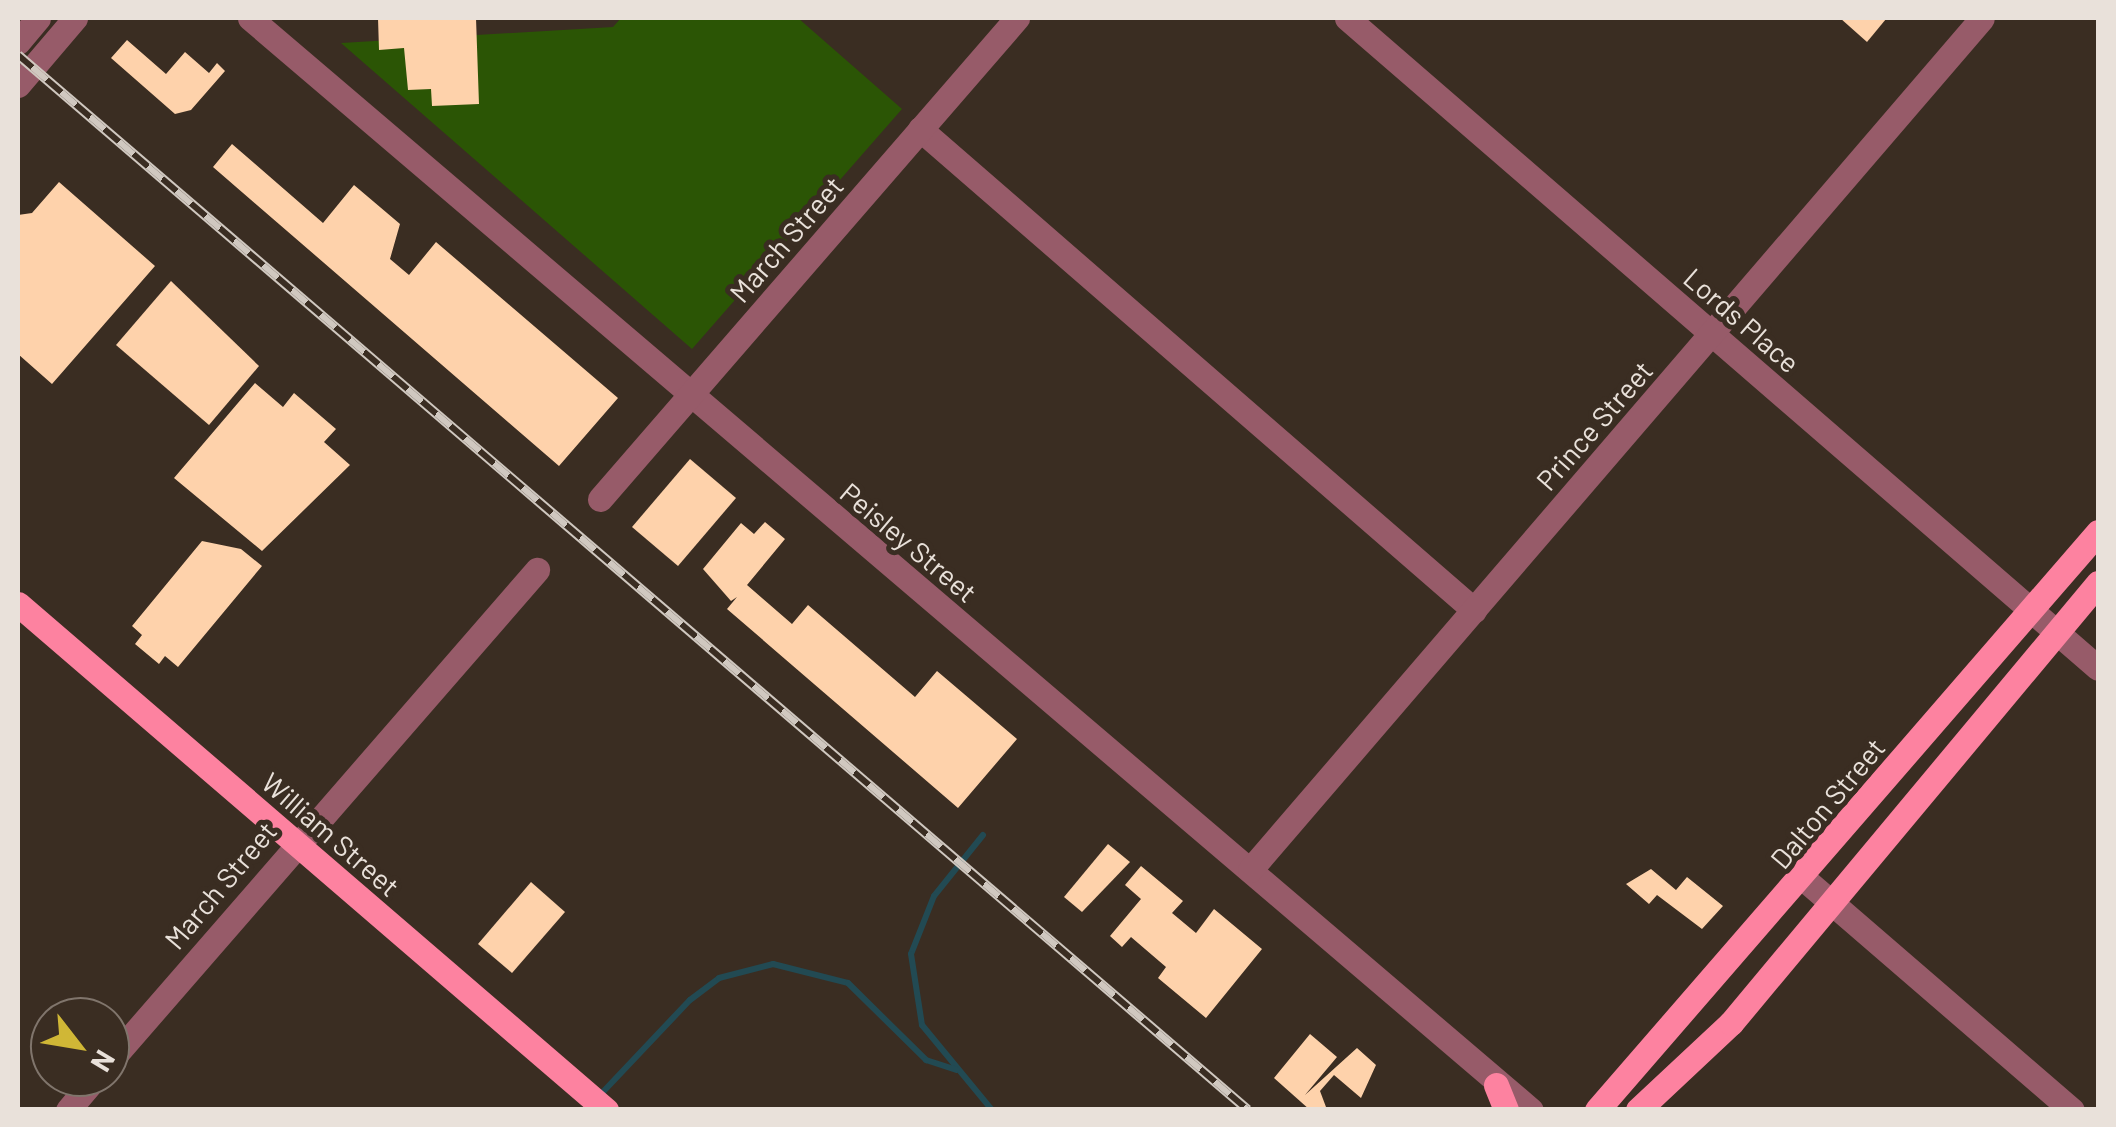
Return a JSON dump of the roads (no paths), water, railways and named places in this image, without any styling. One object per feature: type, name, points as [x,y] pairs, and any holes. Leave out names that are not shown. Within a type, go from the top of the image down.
[{"type":"main road","name":"Dalton Street","points":[[1597,1110],[2098,532]]},
{"type":"main road","points":[[1638,1110],[1731,1023],[2098,583]]},
{"type":"main road","name":"William Street","points":[[18,604],[604,1108]]},
{"type":"main road","points":[[1496,1085],[1506,1110]]},
{"type":"street","points":[[18,42],[38,18]]},
{"type":"street","points":[[18,84],[75,18]]},
{"type":"street","name":"Peisley Street","points":[[250,18],[689,396],[1250,870],[1496,1085],[1531,1110]]},
{"type":"street","name":"March Street","points":[[600,499],[1017,18]]},
{"type":"street","name":"Lords Place","points":[[1347,18],[2098,668]]},
{"type":"street","name":"Prince Street","points":[[1250,870],[1982,18]]},
{"type":"street","points":[[920,129],[1474,610]]},
{"type":"street","name":"March Street","points":[[130,1036],[295,842],[537,570]]},
{"type":"street","points":[[1802,878],[2072,1110]]},
{"type":"waterway","points":[[983,835],[934,896],[911,954],[922,1025],[992,1110]]},
{"type":"waterway","points":[[601,1094],[690,1000],[719,978],[773,964],[848,983],[926,1060],[956,1070]]},
{"type":"railway","points":[[18,55],[1248,1110]]}]
